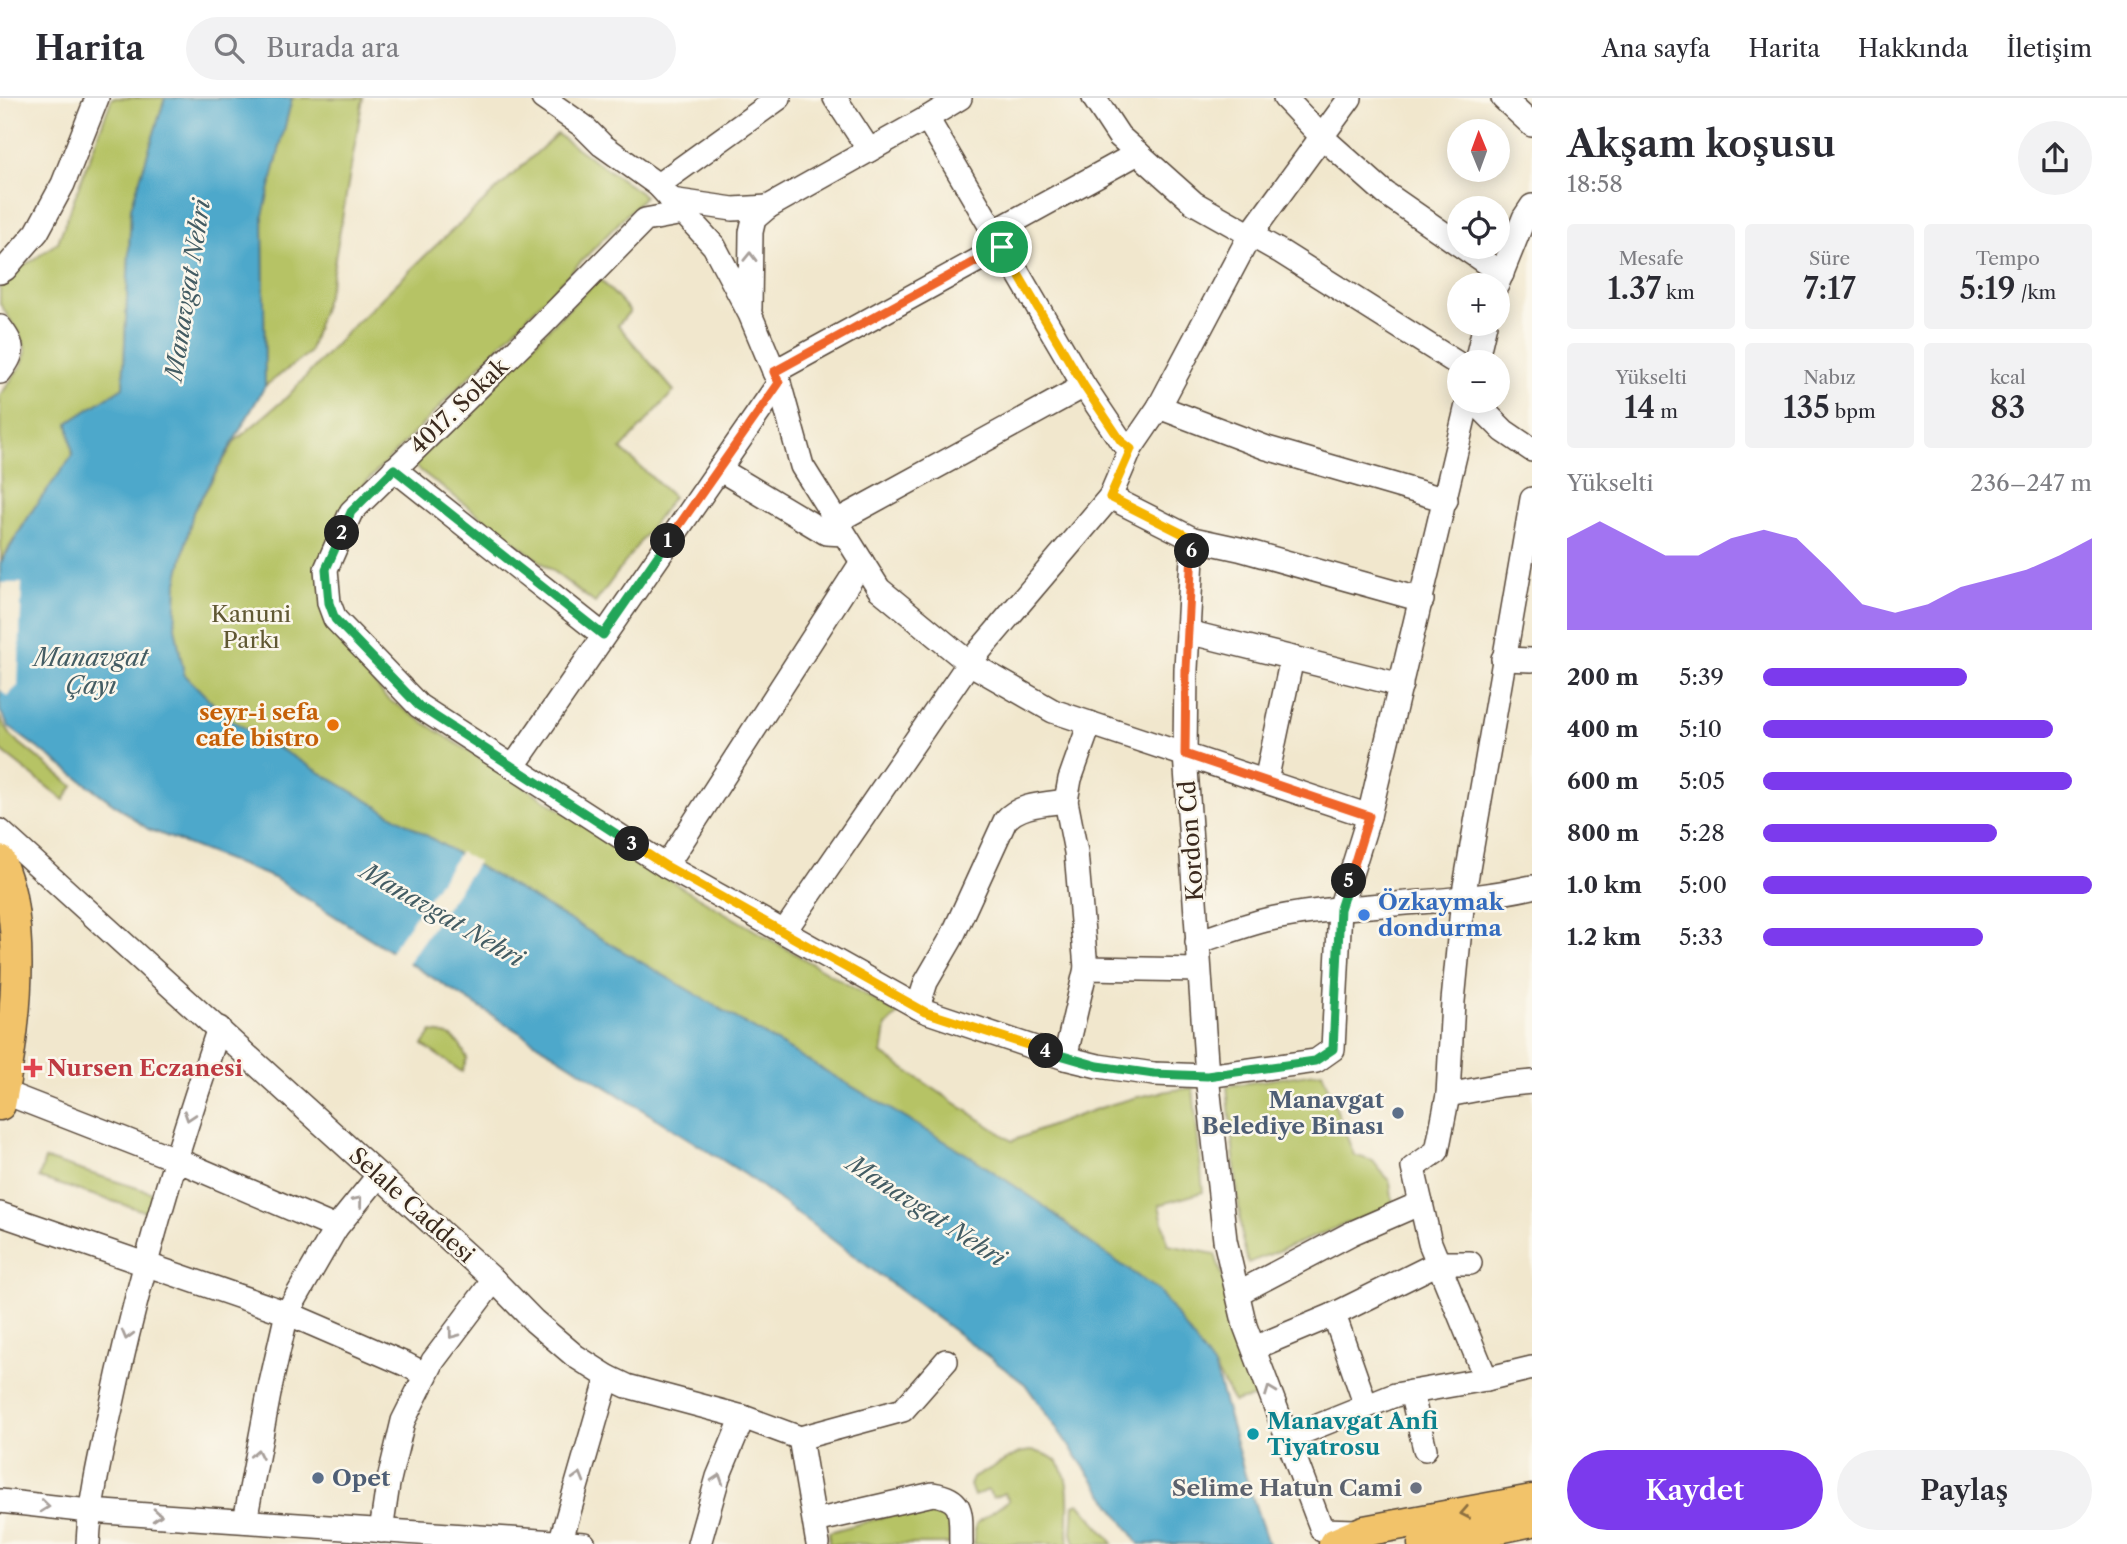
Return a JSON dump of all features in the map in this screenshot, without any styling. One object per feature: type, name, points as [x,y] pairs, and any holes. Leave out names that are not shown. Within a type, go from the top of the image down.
[{"type":"main road","points":[[0,861],[11,896],[16,997],[11,1046],[1,1099]]},
{"type":"main road","points":[[1334,1544],[1364,1531],[1532,1500]]},
{"type":"main road","points":[[1423,1544],[1532,1521]]},
{"type":"street","points":[[2,268],[37,232],[64,184],[97,98]]},
{"type":"street","points":[[544,98],[583,126],[602,145],[670,199],[714,246],[750,314],[776,378],[802,466],[878,589],[969,663],[1053,711],[1369,816]]},
{"type":"street","points":[[670,199],[779,98]]},
{"type":"street","points":[[835,98],[869,150]]},
{"type":"street","points":[[1094,98],[1119,136],[1194,202],[1447,357]]},
{"type":"street","points":[[1284,98],[1322,137],[1385,193],[1447,236]]},
{"type":"street","points":[[784,932],[969,663],[1110,497],[1131,449],[1159,408],[1250,235],[1350,98]]},
{"type":"street","points":[[1503,98],[1532,125]]},
{"type":"street","points":[[750,314],[751,233],[754,219],[768,207],[927,118],[950,101]]},
{"type":"street","points":[[927,118],[1084,386],[1121,441],[1131,449]]},
{"type":"street","points":[[513,767],[719,469],[776,378],[1138,153]]},
{"type":"street","points":[[670,199],[733,209],[768,207]]},
{"type":"street","name":"4017. Sokak","points":[[670,199],[645,220],[351,512],[326,569],[329,603],[335,619],[419,706],[666,866],[925,1012],[1065,1058],[1154,1074],[1207,1076],[1315,1061],[1333,1049],[1340,909]]},
{"type":"street","points":[[1502,273],[1524,218],[1532,206]]},
{"type":"street","points":[[1476,259],[1491,273]]},
{"type":"street","points":[[0,327],[10,341],[12,351],[10,359],[0,372]]},
{"type":"street","points":[[719,469],[826,533],[841,527],[1084,386]]},
{"type":"street","points":[[1159,408],[1267,448],[1446,499]]},
{"type":"street","points":[[1340,909],[1369,816],[1468,413]]},
{"type":"street","points":[[1484,413],[1504,431],[1532,450]]},
{"type":"street","points":[[394,469],[603,635]]},
{"type":"street","points":[[1110,497],[1193,539],[1239,549],[1422,600]]},
{"type":"street","points":[[1486,1379],[1430,1243],[1413,1168],[1437,1151],[1448,1096],[1453,1001],[1463,898],[1532,499]]},
{"type":"street","name":"Kordon Cd","points":[[1193,539],[1185,754],[1207,1076],[1225,1240],[1245,1326],[1322,1530],[1364,1531]]},
{"type":"street","points":[[666,866],[862,562]]},
{"type":"street","points":[[1188,632],[1401,685]]},
{"type":"street","points":[[1266,781],[1293,658]]},
{"type":"street","points":[[1503,659],[1532,660]]},
{"type":"street","points":[[1065,1058],[1086,968],[1076,852],[1066,800],[1070,779],[1090,723]]},
{"type":"street","points":[[918,1007],[926,982],[951,939],[1010,814],[1026,807],[1066,800]]},
{"type":"street","name":"Selale Caddesi","points":[[0,831],[219,1028],[575,1356],[627,1386],[743,1417],[800,1438]]},
{"type":"street","points":[[11,896],[18,884],[29,877],[52,878]]},
{"type":"street","points":[[1197,942],[1273,918],[1495,895],[1532,887]]},
{"type":"street","points":[[1086,968],[1199,970]]},
{"type":"street","points":[[88,1544],[89,1511],[122,1356],[175,1159],[219,1028]]},
{"type":"street","points":[[1448,1096],[1500,1085],[1532,1082]]},
{"type":"street","points":[[1,1099],[175,1159],[336,1228]]},
{"type":"street","points":[[245,1521],[287,1313],[336,1228],[379,1175]]},
{"type":"street","points":[[1238,1293],[1352,1233],[1421,1203]]},
{"type":"street","points":[[0,1214],[287,1313],[426,1375]]},
{"type":"street","points":[[1254,1348],[1333,1315],[1438,1263],[1470,1263]]},
{"type":"street","points":[[381,1531],[388,1484],[403,1421],[433,1361],[495,1280]]},
{"type":"street","points":[[1333,1315],[1366,1406]]},
{"type":"street","points":[[946,1361],[904,1410],[800,1438],[817,1533],[933,1493],[954,1500],[959,1510],[961,1544]]},
{"type":"street","points":[[1288,1437],[1395,1395],[1532,1368]]},
{"type":"street","points":[[560,1543],[608,1377]]},
{"type":"street","points":[[1411,1392],[1424,1449]]},
{"type":"street","points":[[699,1544],[718,1477],[743,1417]]},
{"type":"street","points":[[0,1501],[89,1511],[584,1544]]},
{"type":"green space","points":[[112,98],[165,98],[131,208],[123,387],[68,423],[73,455],[34,508],[1,560],[0,396],[22,364],[26,352],[23,340],[0,304],[0,276],[32,261],[58,242]]},
{"type":"green space","points":[[292,98],[363,98],[331,282],[309,353],[265,386],[263,215]]},
{"type":"green space","name":"Kanuni Parkı","points":[[557,134],[645,196],[344,505],[325,621],[386,698],[684,889],[898,1014],[886,1026],[882,1054],[1012,1141],[1123,1101],[1193,1088],[1203,1192],[1159,1205],[1168,1245],[1215,1254],[1261,1396],[1234,1402],[1215,1369],[1089,1242],[1040,1203],[973,1158],[225,717],[184,674],[175,627],[177,582],[193,512],[235,441],[287,397],[348,331],[431,250]]},
{"type":"green space","points":[[599,278],[630,311],[618,325],[674,391],[621,449],[673,497],[595,603],[413,465]]},
{"type":"green space","points":[[0,718],[12,737],[73,786],[64,800],[0,750]]},
{"type":"green space","points":[[432,1032],[445,1034],[458,1042],[467,1058],[462,1072],[423,1045]]},
{"type":"green space","points":[[1322,1072],[1354,1155],[1373,1161],[1390,1182],[1393,1205],[1248,1263],[1242,1239],[1227,1086]]},
{"type":"green space","points":[[45,1159],[153,1193],[147,1212],[39,1178]]},
{"type":"green space","points":[[1030,1451],[1046,1455],[1057,1462],[1064,1473],[1069,1544],[973,1544],[976,1524],[1009,1500],[1004,1493],[993,1498],[988,1490],[974,1496],[970,1485],[973,1478],[1019,1453]]},
{"type":"green space","points":[[944,1503],[950,1509],[950,1544],[829,1544],[829,1532],[927,1505]]},
{"type":"green space","points":[[1079,1503],[1113,1544],[1075,1544],[1072,1533],[1074,1505]]},
{"type":"water","name":"Manavgat Çayı","points":[[165,98],[292,98],[263,215],[265,386],[193,512],[177,582],[175,627],[184,674],[226,717],[973,1158],[1040,1203],[1089,1242],[1159,1291],[1215,1369],[1268,1544],[1139,1544],[1025,1384],[746,1175],[274,878],[148,829],[9,727],[0,711],[0,564],[34,508],[73,455],[68,423],[123,387],[131,208]]},
{"type":"pier","points":[[1,583],[22,583],[18,686],[7,696],[0,689]]},
{"type":"pier","points":[[460,852],[478,862],[406,965],[388,955]]},
{"type":"place","name":"seyr-i sefa cafe bistro","points":[[333,725]]},
{"type":"place","name":"Özkaymak dondurma","points":[[1364,915]]},
{"type":"place","name":"Nursen Eczanesi","points":[[33,1068]]},
{"type":"place","name":"Manavgat Belediye Binası","points":[[1398,1113]]},
{"type":"place","name":"Manavgat Anfi Tiyatrosu","points":[[1253,1434]]},
{"type":"place","name":"Opet","points":[[318,1478]]},
{"type":"place","name":"Selime Hatun Cami","points":[[1416,1488]]},
{"type":"route","points":[[1002,247],[1084,386],[1121,441],[1131,449],[1110,497],[1193,539],[1186,669],[1185,754],[1369,816],[1340,909],[1333,1049],[1315,1061],[1207,1076],[1154,1074],[1065,1058],[925,1012],[666,866],[419,706],[335,619],[329,603],[326,569],[351,512],[394,469],[603,635],[779,383],[774,372],[1002,247]]},
{"type":"water label","name":"Manavgat Nehri","points":[[188,290]]},
{"type":"water label","name":"Manavgat Nehri","points":[[442,915]]},
{"type":"water label","name":"Manavgat Nehri","points":[[926,1211]]}]
